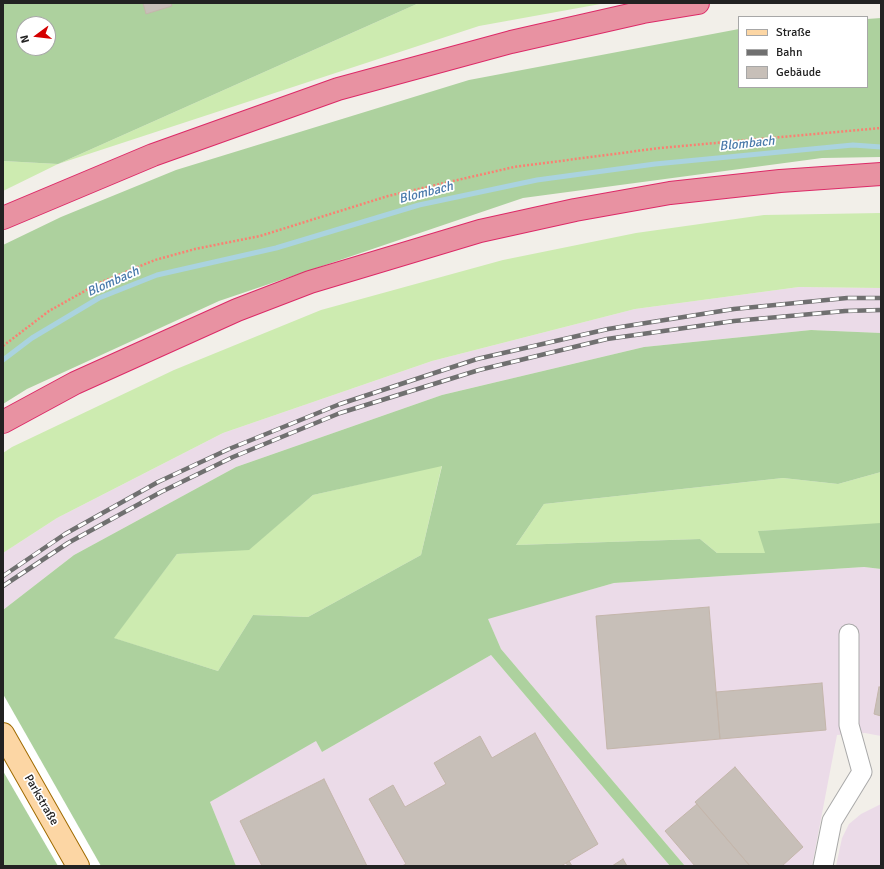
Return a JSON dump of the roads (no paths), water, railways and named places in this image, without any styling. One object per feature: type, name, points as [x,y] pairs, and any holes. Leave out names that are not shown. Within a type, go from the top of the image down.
[{"type":"highway","points":[[3,218],[153,155],[338,89],[510,42],[643,12],[698,3]]},
{"type":"highway","points":[[3,422],[75,383],[237,310],[310,282],[480,231],[574,210],[670,193],[780,181],[881,174]]},
{"type":"main road","name":"Parkstraße","points":[[3,734],[78,866]]},
{"type":"street","points":[[823,866],[832,821],[862,772],[849,725],[849,634]]},
{"type":"waterway","name":"Blombach","points":[[3,360],[32,338],[99,298],[157,275],[276,248],[419,205],[537,180],[655,164],[853,145],[881,147]]},
{"type":"railway","points":[[3,576],[65,534],[158,482],[229,449],[340,404],[477,359],[608,329],[734,309],[847,298],[881,298]]},
{"type":"railway","points":[[3,586],[68,543],[161,492],[233,457],[340,413],[479,370],[607,339],[734,321],[845,311],[881,310]]}]
